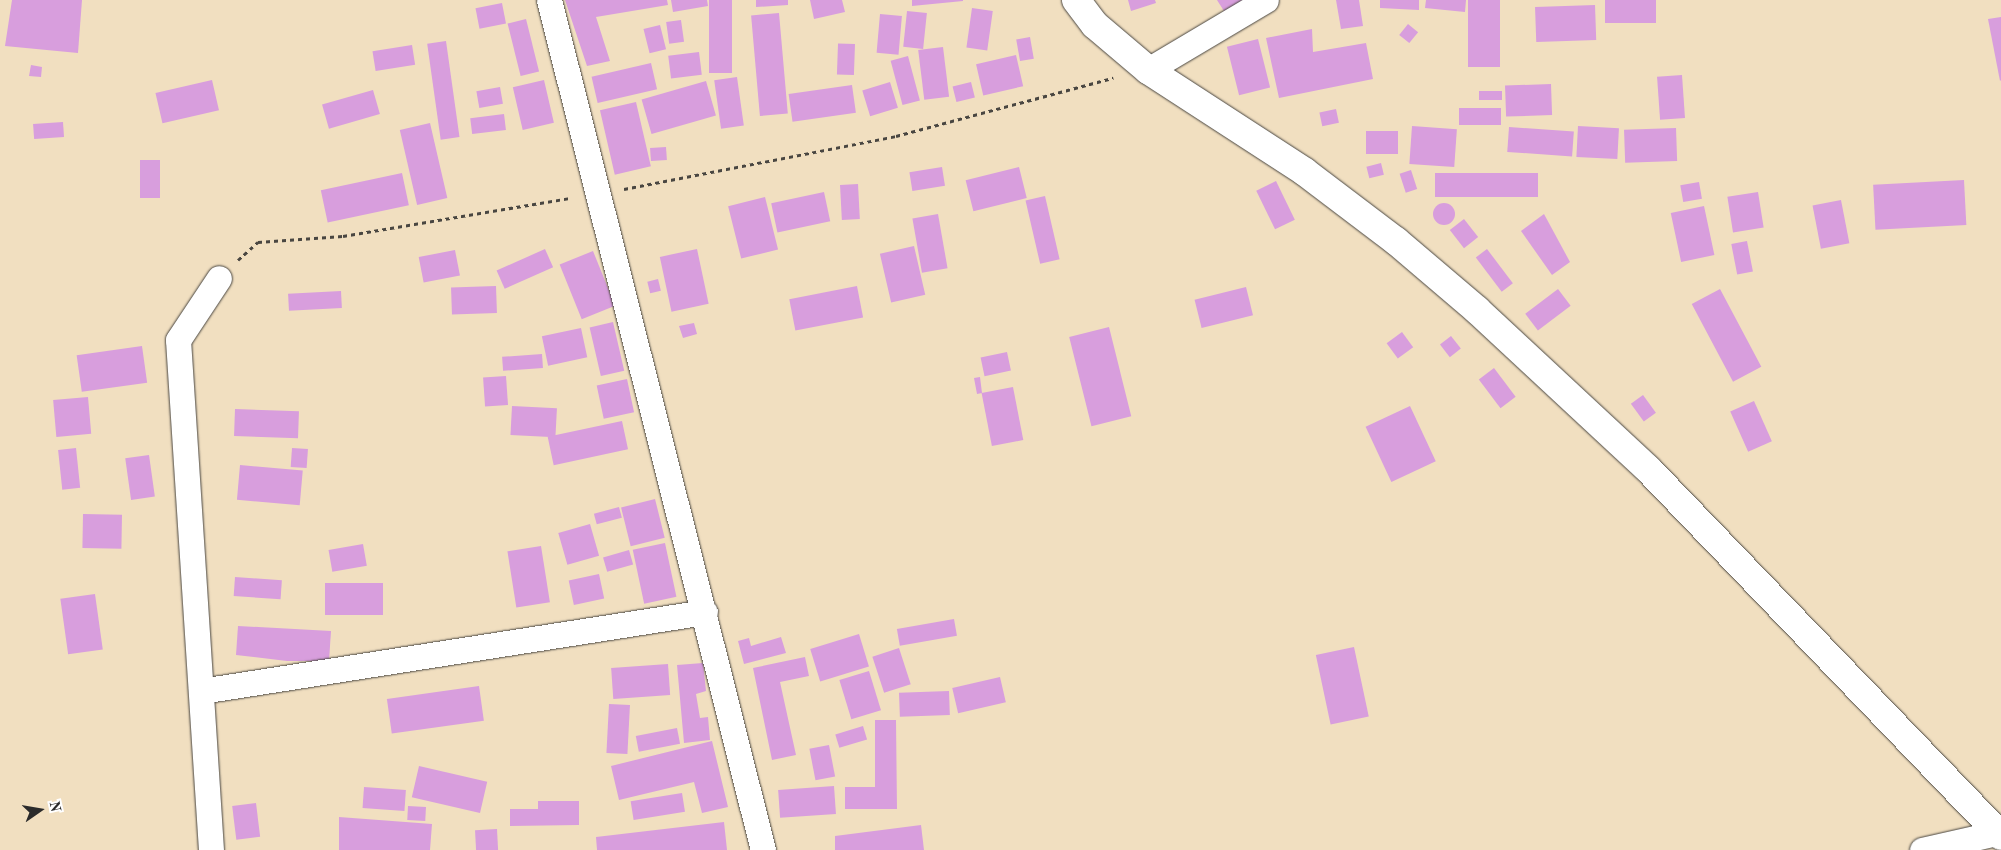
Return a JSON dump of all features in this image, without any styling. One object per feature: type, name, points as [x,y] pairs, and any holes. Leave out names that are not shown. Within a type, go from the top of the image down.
[{"type":"street","points":[[549,0],[600,194],[763,850]]},
{"type":"street","points":[[1076,0],[1095,25],[1148,70],[1305,172],[1396,241],[1477,310],[1648,469],[1999,834]]},
{"type":"street","points":[[1148,70],[1266,0]]},
{"type":"street","points":[[211,850],[178,340],[219,278]]},
{"type":"street","points":[[201,691],[705,612]]},
{"type":"street","points":[[1922,850],[1999,834]]},
{"type":"path","points":[[219,278],[258,242],[343,236],[600,194],[896,136],[1064,90],[1148,70]]},
{"type":"building","points":[[12,0],[82,0],[78,53],[5,46]]},
{"type":"building","points":[[565,0],[667,0],[668,5],[596,17],[610,61],[587,66]]},
{"type":"building","points":[[671,0],[707,0],[708,6],[673,12]]},
{"type":"building","points":[[709,0],[732,0],[732,73],[709,73]]},
{"type":"building","points":[[756,0],[788,0],[788,5],[756,7]]},
{"type":"building","points":[[810,0],[842,0],[845,12],[814,19]]},
{"type":"building","points":[[912,0],[963,0],[963,1],[912,6]]},
{"type":"building","points":[[1128,0],[1155,0],[1156,3],[1131,11]]},
{"type":"building","points":[[1217,0],[1260,0],[1229,19]]},
{"type":"building","points":[[1336,0],[1359,0],[1363,26],[1341,29]]},
{"type":"building","points":[[1380,0],[1419,0],[1419,10],[1380,8]]},
{"type":"building","points":[[1426,0],[1466,0],[1465,12],[1425,8]]},
{"type":"building","points":[[1468,0],[1500,0],[1500,67],[1468,67]]},
{"type":"building","points":[[1605,0],[1656,0],[1656,23],[1605,23]]},
{"type":"building","points":[[502,3],[506,24],[480,29],[475,8]]},
{"type":"building","points":[[1595,5],[1596,40],[1536,42],[1535,7]]},
{"type":"building","points":[[972,8],[993,11],[987,51],[966,48]]},
{"type":"building","points":[[907,11],[927,13],[923,49],[903,47]]},
{"type":"building","points":[[779,13],[788,114],[760,116],[751,15]]},
{"type":"building","points":[[880,14],[902,16],[899,55],[877,53]]},
{"type":"building","points":[[2001,17],[2001,80],[2000,81],[1988,19]]},
{"type":"building","points":[[526,19],[539,71],[521,76],[508,24]]},
{"type":"building","points":[[681,20],[684,42],[669,44],[666,22]]},
{"type":"building","points":[[1408,24],[1418,32],[1409,43],[1399,35]]},
{"type":"building","points":[[660,25],[666,49],[650,53],[644,29]]},
{"type":"building","points":[[1312,29],[1313,52],[1366,43],[1373,79],[1279,98],[1266,38]]},
{"type":"building","points":[[1030,37],[1034,59],[1020,61],[1016,39]]},
{"type":"building","points":[[1258,39],[1270,88],[1239,95],[1227,47]]},
{"type":"building","points":[[446,41],[459,137],[441,140],[427,44]]},
{"type":"building","points":[[838,43],[855,44],[854,75],[837,74]]},
{"type":"building","points":[[412,45],[415,65],[376,71],[372,51]]},
{"type":"building","points":[[943,47],[949,97],[924,100],[918,50]]},
{"type":"building","points":[[699,52],[702,75],[671,79],[668,56]]},
{"type":"building","points":[[1016,55],[1023,86],[983,95],[976,64]]},
{"type":"building","points":[[908,56],[920,100],[903,105],[891,61]]},
{"type":"building","points":[[651,63],[657,89],[598,103],[592,77]]},
{"type":"building","points":[[31,65],[42,67],[41,77],[29,76]]},
{"type":"building","points":[[1682,75],[1685,118],[1660,120],[1657,77]]},
{"type":"building","points":[[737,77],[744,126],[721,129],[714,80]]},
{"type":"building","points":[[212,80],[219,110],[162,123],[155,93]]},
{"type":"building","points":[[544,80],[554,123],[523,130],[513,87]]},
{"type":"building","points":[[706,81],[716,116],[652,134],[642,99]]},
{"type":"building","points":[[890,82],[898,108],[870,116],[862,90]]},
{"type":"building","points":[[971,82],[975,98],[956,102],[953,87]]},
{"type":"building","points":[[1551,84],[1552,115],[1506,117],[1505,86]]},
{"type":"building","points":[[852,85],[856,113],[793,122],[789,94]]},
{"type":"building","points":[[500,87],[503,104],[479,108],[476,91]]},
{"type":"building","points":[[373,90],[380,114],[329,129],[322,105]]},
{"type":"building","points":[[1479,91],[1502,91],[1502,100],[1479,100]]},
{"type":"building","points":[[636,102],[651,166],[615,175],[600,110]]},
{"type":"building","points":[[1459,108],[1501,108],[1501,125],[1459,125]]},
{"type":"building","points":[[1336,109],[1339,123],[1322,126],[1319,113]]},
{"type":"building","points":[[504,114],[506,130],[472,134],[470,118]]},
{"type":"building","points":[[63,122],[64,137],[34,139],[33,124]]},
{"type":"building","points":[[430,123],[447,198],[417,205],[400,130]]},
{"type":"building","points":[[1412,126],[1457,129],[1454,167],[1409,164]]},
{"type":"building","points":[[1578,126],[1619,128],[1617,159],[1576,157]]},
{"type":"building","points":[[1509,127],[1574,132],[1572,156],[1507,152]]},
{"type":"building","points":[[1676,128],[1677,161],[1625,163],[1624,130]]},
{"type":"building","points":[[1366,131],[1398,131],[1398,154],[1366,154]]},
{"type":"building","points":[[666,147],[667,160],[651,161],[650,148]]},
{"type":"building","points":[[140,160],[160,160],[160,198],[140,198]]},
{"type":"building","points":[[1381,163],[1384,175],[1369,178],[1366,167]]},
{"type":"building","points":[[942,167],[945,186],[912,191],[909,172]]},
{"type":"building","points":[[1019,167],[1027,198],[973,211],[966,180]]},
{"type":"building","points":[[1411,170],[1417,189],[1406,193],[1400,174]]},
{"type":"building","points":[[402,173],[409,205],[328,223],[321,190]]},
{"type":"building","points":[[1435,173],[1538,173],[1538,197],[1435,197]]},
{"type":"building","points":[[1964,180],[1966,225],[1875,230],[1873,185]]},
{"type":"building","points":[[1276,181],[1295,220],[1275,229],[1256,191]]},
{"type":"building","points":[[1699,182],[1702,199],[1683,202],[1680,185]]},
{"type":"building","points":[[858,184],[860,219],[842,220],[840,185]]},
{"type":"building","points":[[824,192],[830,221],[777,233],[771,203]]},
{"type":"building","points":[[1758,192],[1764,228],[1733,232],[1727,197]]},
{"type":"building","points":[[1045,196],[1060,259],[1040,264],[1026,200]]},
{"type":"building","points":[[765,197],[778,249],[741,259],[728,206]]},
{"type":"building","points":[[1841,200],[1849,243],[1821,249],[1813,206]]},
{"type":"building","points":[[1444,203],[1452,206],[1455,214],[1452,222],[1444,225],[1436,222],[1433,214],[1436,206]]},
{"type":"building","points":[[1704,206],[1714,255],[1681,262],[1671,213]]},
{"type":"building","points":[[938,214],[948,268],[922,273],[912,219]]},
{"type":"building","points":[[1544,214],[1570,262],[1552,275],[1521,231]]},
{"type":"building","points":[[1464,219],[1478,237],[1464,248],[1450,230]]},
{"type":"building","points":[[1747,241],[1753,271],[1737,274],[1731,244]]},
{"type":"building","points":[[914,246],[925,295],[891,303],[880,254]]},
{"type":"building","points":[[545,249],[553,267],[505,289],[497,271]]},
{"type":"building","points":[[697,249],[709,304],[671,312],[660,257]]},
{"type":"building","points":[[1487,249],[1513,283],[1502,292],[1476,257]]},
{"type":"building","points":[[455,250],[460,276],[424,283],[419,257]]},
{"type":"building","points":[[593,251],[615,306],[582,319],[560,264]]},
{"type":"building","points":[[658,279],[661,291],[650,293],[647,282]]},
{"type":"building","points":[[496,286],[497,313],[452,315],[451,288]]},
{"type":"building","points":[[857,286],[863,317],[795,331],[789,299]]},
{"type":"building","points":[[1246,287],[1253,315],[1202,328],[1195,300]]},
{"type":"building","points":[[1558,289],[1571,306],[1538,330],[1525,314]]},
{"type":"building","points":[[1720,289],[1761,367],[1733,382],[1692,304]]},
{"type":"building","points":[[341,291],[342,308],[289,311],[288,294]]},
{"type":"building","points":[[613,322],[624,371],[601,376],[590,327]]},
{"type":"building","points":[[694,323],[697,334],[683,338],[679,326]]},
{"type":"building","points":[[1109,327],[1131,416],[1091,426],[1069,337]]},
{"type":"building","points":[[581,328],[587,357],[548,366],[542,336]]},
{"type":"building","points":[[1402,332],[1413,347],[1398,359],[1387,343]]},
{"type":"building","points":[[1451,336],[1461,349],[1450,357],[1440,345]]},
{"type":"building","points":[[142,346],[147,383],[82,392],[77,355]]},
{"type":"building","points":[[1007,352],[1011,371],[985,376],[981,358]]},
{"type":"building","points":[[542,354],[543,368],[503,371],[502,357]]},
{"type":"building","points":[[1494,368],[1516,397],[1500,408],[1479,379]]},
{"type":"building","points":[[506,376],[508,405],[485,407],[483,378]]},
{"type":"building","points":[[980,377],[982,393],[977,394],[974,378]]},
{"type":"building","points":[[627,379],[634,412],[604,419],[597,385]]},
{"type":"building","points":[[1013,387],[1023,440],[992,446],[982,393]]},
{"type":"building","points":[[1643,395],[1656,413],[1644,422],[1631,404]]},
{"type":"building","points":[[88,397],[91,434],[56,437],[53,400]]},
{"type":"building","points":[[1754,401],[1772,441],[1748,452],[1730,412]]},
{"type":"building","points":[[512,406],[557,408],[555,437],[510,435]]},
{"type":"building","points":[[1410,406],[1436,461],[1391,482],[1366,427]]},
{"type":"building","points":[[235,409],[299,411],[298,438],[234,436]]},
{"type":"building","points":[[622,421],[628,449],[554,465],[548,437]]},
{"type":"building","points":[[76,448],[80,488],[62,490],[58,450]]},
{"type":"building","points":[[292,448],[308,449],[307,468],[291,467]]},
{"type":"building","points":[[149,455],[155,497],[131,500],[125,458]]},
{"type":"building","points":[[240,465],[303,470],[300,505],[237,500]]},
{"type":"building","points":[[655,499],[665,538],[631,546],[621,507]]},
{"type":"building","points":[[619,507],[622,518],[597,524],[594,514]]},
{"type":"building","points":[[83,514],[122,515],[121,549],[82,548]]},
{"type":"building","points":[[590,524],[599,556],[567,565],[558,533]]},
{"type":"building","points":[[665,543],[676,597],[644,604],[633,550]]},
{"type":"building","points":[[363,544],[367,566],[332,572],[329,550]]},
{"type":"building","points":[[541,546],[550,602],[516,608],[507,551]]},
{"type":"building","points":[[629,550],[633,564],[607,572],[603,557]]},
{"type":"building","points":[[599,574],[604,598],[574,605],[569,580]]},
{"type":"building","points":[[235,577],[282,580],[281,599],[234,596]]},
{"type":"building","points":[[325,583],[383,583],[383,615],[325,615]]},
{"type":"building","points":[[95,594],[103,649],[68,654],[60,599]]},
{"type":"building","points":[[954,619],[957,636],[900,646],[897,629]]},
{"type":"building","points":[[238,626],[331,631],[329,661],[287,661],[236,655]]},
{"type":"building","points":[[859,634],[869,667],[820,681],[810,649]]},
{"type":"building","points":[[781,637],[786,653],[744,664],[738,641],[749,638],[751,646]]},
{"type":"building","points":[[1354,647],[1369,716],[1331,725],[1316,655]]},
{"type":"building","points":[[899,648],[911,684],[884,693],[872,657]]},
{"type":"building","points":[[805,657],[809,676],[780,682],[796,755],[772,760],[753,668]]},
{"type":"building","points":[[703,663],[706,691],[696,694],[700,718],[708,717],[710,740],[684,743],[677,665]]},
{"type":"building","points":[[668,664],[670,695],[613,699],[611,668]]},
{"type":"building","points":[[869,671],[881,710],[851,719],[839,680]]},
{"type":"building","points":[[1000,677],[1006,702],[958,713],[952,688]]},
{"type":"building","points":[[479,686],[484,721],[392,734],[387,699]]},
{"type":"building","points":[[949,691],[950,715],[900,717],[899,693]]},
{"type":"building","points":[[609,704],[630,705],[627,754],[606,753]]},
{"type":"building","points":[[875,720],[896,720],[897,809],[845,809],[845,787],[875,787]]},
{"type":"building","points":[[863,726],[867,739],[839,748],[835,734]]},
{"type":"building","points":[[677,728],[680,744],[639,752],[636,736]]},
{"type":"building","points":[[712,741],[728,807],[702,813],[694,782],[619,800],[611,766]]},
{"type":"building","points":[[829,745],[835,776],[815,780],[809,749]]},
{"type":"building","points":[[419,766],[487,782],[480,813],[412,797]]},
{"type":"building","points":[[834,786],[836,814],[780,818],[778,790]]},
{"type":"building","points":[[364,787],[406,790],[404,811],[363,808]]},
{"type":"building","points":[[682,793],[685,812],[634,820],[631,801]]},
{"type":"building","points":[[538,801],[579,801],[579,825],[510,826],[510,809],[538,809]]},
{"type":"building","points":[[256,803],[260,837],[236,840],[232,806]]},
{"type":"building","points":[[408,806],[426,807],[425,821],[407,820]]},
{"type":"building","points":[[339,817],[432,824],[430,850],[339,850]]},
{"type":"building","points":[[724,822],[727,850],[597,850],[596,837]]},
{"type":"building","points":[[921,825],[924,850],[835,850],[835,836]]},
{"type":"building","points":[[497,829],[498,850],[476,850],[475,830]]}]
